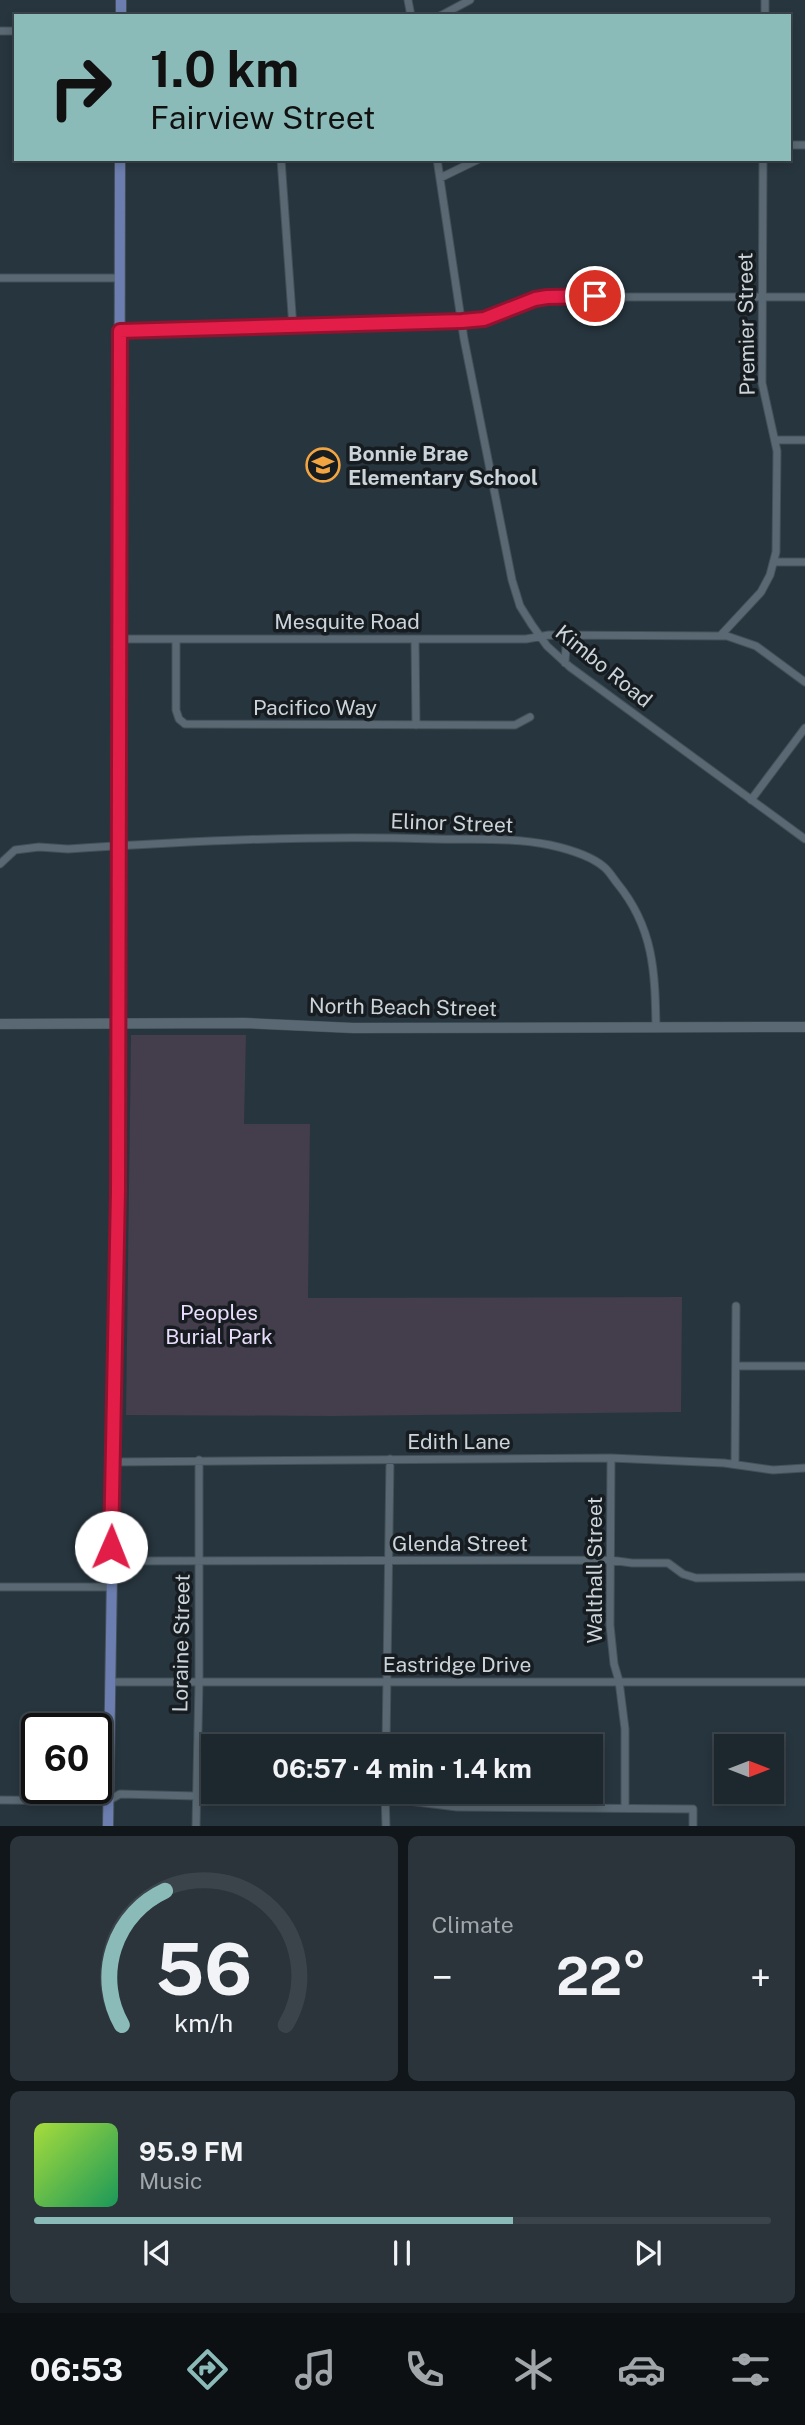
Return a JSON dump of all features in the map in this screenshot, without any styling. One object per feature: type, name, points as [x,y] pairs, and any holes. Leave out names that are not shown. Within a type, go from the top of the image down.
[{"type":"main road","points":[[109,1713],[118,1023],[120,161]]},
{"type":"main road","name":"North Beach Street","points":[[0,1024],[245,1023],[353,1028],[805,1027]]},
{"type":"main road","points":[[108,1804],[108,1826]]},
{"type":"street","points":[[444,14],[470,0]]},
{"type":"street","points":[[281,161],[293,328]]},
{"type":"street","name":"Kimbo Road","points":[[437,161],[462,321],[512,580],[520,606],[540,636],[565,663],[805,839]]},
{"type":"street","points":[[440,178],[475,161]]},
{"type":"street","name":"Premier Street","points":[[722,635],[761,592],[775,562],[775,440],[762,383],[763,161]]},
{"type":"street","points":[[0,278],[120,278]]},
{"type":"street","points":[[120,331],[462,321],[484,319],[547,297],[805,297]]},
{"type":"street","points":[[775,440],[805,440]]},
{"type":"street","points":[[775,562],[805,562]]},
{"type":"street","points":[[565,663],[566,648],[574,635]]},
{"type":"street","name":"Mesquite Road","points":[[119,639],[526,639],[574,635],[722,635],[756,646],[805,682]]},
{"type":"street","name":"Pacifico Way","points":[[176,639],[177,710],[179,719],[186,724],[515,725],[530,717]]},
{"type":"street","points":[[415,639],[416,725]]},
{"type":"street","points":[[751,800],[805,728]]},
{"type":"street","name":"Elinor Street","points":[[0,864],[15,850],[25,848],[68,849],[119,845],[390,838],[549,845],[582,854],[604,867],[628,895],[648,935],[656,1028]]},
{"type":"street","points":[[735,1464],[736,1306]]},
{"type":"street","points":[[736,1366],[805,1366]]},
{"type":"street","name":"Edith Lane","points":[[113,1462],[611,1458],[735,1464],[773,1470],[805,1468]]},
{"type":"street","name":"Walthall Street","points":[[611,1458],[610,1625],[625,1729],[625,1808]]},
{"type":"street","points":[[386,1734],[390,1459]]},
{"type":"street","name":"Loraine Street","points":[[196,1826],[199,1461]]},
{"type":"street","name":"Glenda Street","points":[[111,1561],[610,1560],[668,1563],[683,1574],[696,1578],[805,1577]]},
{"type":"street","points":[[0,1587],[111,1587]]},
{"type":"street","name":"Eastridge Drive","points":[[110,1682],[805,1682]]},
{"type":"street","points":[[112,1799],[120,1794],[201,1797]]},
{"type":"street","points":[[0,1800],[21,1800]]},
{"type":"street","points":[[385,1804],[386,1826]]},
{"type":"street","points":[[439,1804],[457,1807],[693,1809],[693,1826]]},
{"type":"green space","name":"Peoples Burial Park","points":[[131,1035],[246,1035],[244,1124],[310,1124],[308,1298],[682,1297],[681,1412],[332,1416],[126,1415]]},
{"type":"place","name":"Bonnie Brae Elementary School","points":[[323,465]]},
{"type":"route","points":[[111,1547],[118,1191],[120,331],[462,321],[484,319],[535,299],[595,296]]}]
